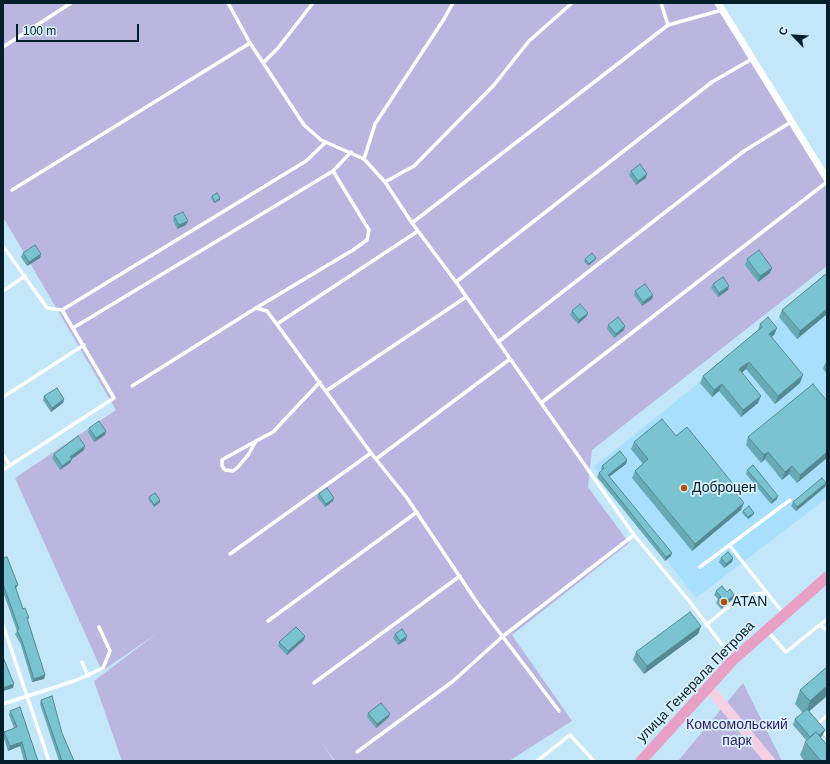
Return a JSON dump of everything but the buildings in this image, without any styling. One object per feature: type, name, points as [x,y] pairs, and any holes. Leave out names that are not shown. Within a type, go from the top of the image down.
[{"type":"main road","name":"улица Генерала Петрова","points":[[641,761],[733,660],[766,629],[827,577]]},
{"type":"main road","points":[[709,688],[770,761]]},
{"type":"street","points":[[718,3],[827,179]]},
{"type":"lane","points":[[3,47],[72,3]]},
{"type":"lane","points":[[228,3],[250,43],[304,125],[321,140],[364,159],[385,182],[412,223],[456,282],[540,404],[634,535],[689,601],[733,660]]},
{"type":"lane","points":[[263,63],[278,48],[313,3]]},
{"type":"lane","points":[[364,159],[375,124],[453,3]]},
{"type":"lane","points":[[385,182],[414,166],[494,85],[529,41],[572,3]]},
{"type":"lane","points":[[661,3],[668,25]]},
{"type":"lane","points":[[412,223],[668,25],[722,10]]},
{"type":"lane","points":[[12,190],[250,43]]},
{"type":"lane","points":[[456,282],[712,82],[752,59]]},
{"type":"lane","points":[[498,342],[744,151],[791,122]]},
{"type":"lane","points":[[3,246],[47,308],[62,310],[306,161],[326,142]]},
{"type":"lane","points":[[73,328],[333,171],[351,152]]},
{"type":"lane","points":[[132,386],[256,308],[353,250],[366,240],[370,230],[333,171]]},
{"type":"lane","points":[[540,404],[827,182]]},
{"type":"lane","points":[[277,324],[418,231]]},
{"type":"lane","points":[[3,291],[25,276]]},
{"type":"lane","points":[[326,391],[466,297]]},
{"type":"lane","points":[[256,308],[267,311],[277,324],[416,512],[502,637],[559,711]]},
{"type":"lane","points":[[3,470],[114,398],[62,310]]},
{"type":"lane","points":[[3,397],[84,345]]},
{"type":"lane","points":[[376,459],[510,359]]},
{"type":"lane","points":[[256,441],[238,467],[233,471],[225,470],[222,466],[222,460],[256,441],[273,432],[320,382]]},
{"type":"lane","points":[[230,554],[371,453]]},
{"type":"lane","points":[[3,455],[10,465]]},
{"type":"lane","points":[[700,567],[790,500]]},
{"type":"lane","points":[[268,621],[416,512]]},
{"type":"lane","points":[[357,752],[452,682],[502,637],[634,535]]},
{"type":"lane","points":[[730,546],[784,614]]},
{"type":"lane","points":[[314,683],[460,576]]},
{"type":"lane","points":[[706,624],[737,600],[754,594],[767,593]]},
{"type":"lane","points":[[766,629],[786,652],[827,619]]},
{"type":"lane","points":[[3,625],[49,761]]},
{"type":"lane","points":[[820,625],[827,630]]},
{"type":"lane","points":[[3,704],[88,676],[103,668],[110,651],[99,627]]},
{"type":"lane","points":[[82,662],[88,676]]},
{"type":"lane","points":[[827,716],[817,724],[827,736]]},
{"type":"lane","points":[[537,761],[570,735],[594,761]]},
{"type":"shaded area","points":[[827,280],[827,498],[696,598],[594,467]]},
{"type":"green space","points":[[3,3],[714,3],[827,181],[827,266],[592,450],[588,487],[629,543],[512,635],[572,721],[509,761],[335,761],[321,741],[334,761],[122,761],[94,681],[156,634],[102,671],[15,478],[116,410],[3,217]]},
{"type":"green space","name":"Комсомольский парк","points":[[743,683],[782,761],[678,761]]},
{"type":"place","name":"Доброцен","points":[[684,488]]},
{"type":"place","name":"ATAN","points":[[724,602]]}]
